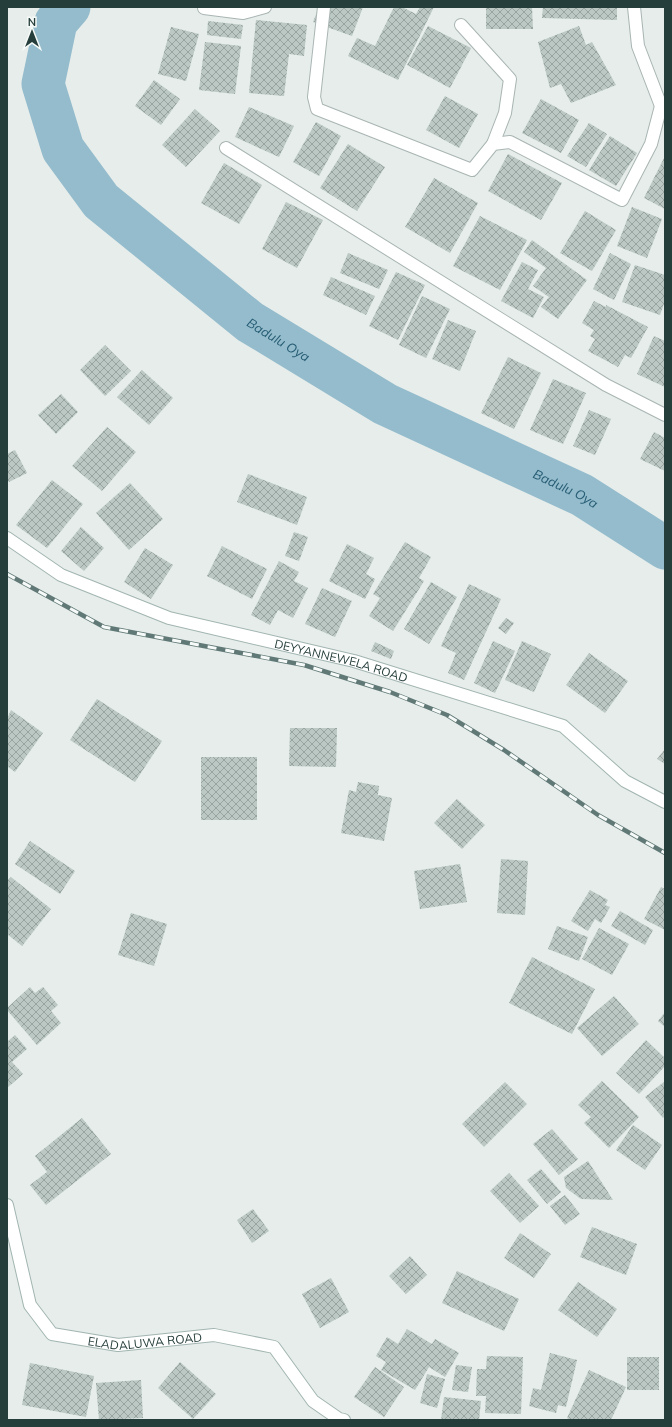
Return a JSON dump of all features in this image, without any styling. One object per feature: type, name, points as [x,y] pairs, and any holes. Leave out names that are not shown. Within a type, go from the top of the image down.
[{"type":"street","points":[[204,8],[242,13],[265,7]]},
{"type":"street","points":[[324,7],[314,97],[317,109],[472,170],[494,144],[505,113],[510,78],[461,25]]},
{"type":"street","points":[[494,144],[510,142],[622,200],[651,144],[663,107],[638,46],[634,7]]},
{"type":"street","points":[[226,148],[606,385],[665,416]]},
{"type":"street","name":"DEYYANNEWELA ROAD","points":[[7,538],[61,575],[169,618],[354,661],[563,726],[625,780],[665,802]]},
{"type":"street","name":"ELADALUWA ROAD","points":[[7,1205],[30,1305],[52,1334],[118,1345],[214,1335],[274,1347],[313,1401],[339,1419],[344,1420]]},
{"type":"building","points":[[319,7],[363,7],[352,36],[313,22]]},
{"type":"building","points":[[394,7],[402,7],[416,14],[420,7],[434,7],[398,80],[348,56],[357,38],[375,46]]},
{"type":"building","points":[[486,7],[532,7],[533,29],[486,29]]},
{"type":"building","points":[[543,7],[617,7],[617,20],[542,18]]},
{"type":"building","points":[[256,20],[307,25],[304,56],[289,54],[284,96],[249,93]]},
{"type":"building","points":[[208,21],[243,25],[241,39],[207,35]]},
{"type":"building","points":[[428,26],[471,48],[450,88],[407,65]]},
{"type":"building","points":[[579,26],[586,45],[592,42],[616,85],[571,103],[561,84],[550,88],[538,42]]},
{"type":"building","points":[[171,27],[199,34],[186,81],[158,74]]},
{"type":"building","points":[[205,42],[241,46],[235,94],[199,90]]},
{"type":"building","points":[[154,80],[180,99],[161,125],[135,106]]},
{"type":"building","points":[[445,96],[478,114],[459,148],[426,130]]},
{"type":"building","points":[[541,99],[579,120],[561,153],[522,133]]},
{"type":"building","points":[[249,107],[294,126],[279,157],[235,137]]},
{"type":"building","points":[[195,109],[220,131],[186,167],[162,145]]},
{"type":"building","points":[[316,122],[341,136],[319,176],[293,162]]},
{"type":"building","points":[[589,123],[607,134],[586,167],[567,156]]},
{"type":"building","points":[[610,136],[637,153],[616,186],[589,170]]},
{"type":"building","points":[[348,144],[385,167],[357,211],[320,188]]},
{"type":"building","points":[[508,154],[562,183],[541,220],[488,191]]},
{"type":"building","points":[[665,156],[665,209],[644,198]]},
{"type":"building","points":[[224,163],[262,185],[239,224],[201,203]]},
{"type":"building","points":[[434,178],[478,203],[450,253],[405,227]]},
{"type":"building","points":[[286,202],[323,220],[297,268],[262,249]]},
{"type":"building","points":[[632,207],[662,219],[647,258],[617,246]]},
{"type":"building","points":[[585,211],[616,230],[592,271],[560,253]]},
{"type":"building","points":[[480,216],[527,240],[500,290],[453,266]]},
{"type":"building","points":[[532,240],[587,280],[558,319],[541,307],[549,297],[533,286],[546,268],[524,252]]},
{"type":"building","points":[[348,253],[388,270],[379,289],[340,273]]},
{"type":"building","points":[[610,253],[631,264],[614,300],[593,289]]},
{"type":"building","points":[[522,262],[538,270],[528,289],[544,297],[533,318],[501,301]]},
{"type":"building","points":[[635,265],[665,275],[665,301],[660,315],[622,302]]},
{"type":"building","points":[[396,272],[425,285],[398,340],[369,326]]},
{"type":"building","points":[[331,277],[375,296],[366,315],[323,295]]},
{"type":"building","points":[[422,296],[450,309],[426,358],[399,345]]},
{"type":"building","points":[[594,301],[606,307],[606,305],[648,327],[631,358],[625,355],[618,367],[588,351],[595,339],[590,336],[594,330],[582,323]]},
{"type":"building","points":[[448,320],[476,331],[460,371],[432,359]]},
{"type":"building","points":[[654,336],[665,341],[665,387],[637,374]]},
{"type":"building","points":[[105,345],[131,371],[105,396],[80,370]]},
{"type":"building","points":[[508,357],[541,373],[514,429],[481,413]]},
{"type":"building","points":[[142,370],[173,398],[149,425],[117,397]]},
{"type":"building","points":[[553,379],[586,393],[563,444],[530,430]]},
{"type":"building","points":[[61,394],[78,412],[56,434],[38,415]]},
{"type":"building","points":[[589,410],[611,419],[595,455],[573,446]]},
{"type":"building","points":[[107,427],[136,452],[102,491],[72,466]]},
{"type":"building","points":[[654,432],[665,438],[665,471],[640,459]]},
{"type":"building","points":[[15,450],[27,473],[9,482],[7,479],[7,454]]},
{"type":"building","points":[[248,474],[307,497],[297,525],[237,502]]},
{"type":"building","points":[[52,480],[83,504],[47,548],[16,525]]},
{"type":"building","points":[[130,483],[163,519],[129,550],[96,513]]},
{"type":"building","points":[[81,527],[104,548],[84,571],[61,551]]},
{"type":"building","points":[[294,532],[308,537],[299,561],[285,556]]},
{"type":"building","points":[[405,542],[431,557],[419,578],[424,581],[393,631],[369,616],[380,598],[373,594]]},
{"type":"building","points":[[347,544],[374,558],[366,574],[375,579],[365,599],[329,581]]},
{"type":"building","points":[[222,546],[267,569],[252,599],[207,576]]},
{"type":"building","points":[[145,548],[173,565],[151,599],[124,582]]},
{"type":"building","points":[[279,561],[299,572],[294,581],[308,588],[293,618],[278,610],[270,625],[251,615]]},
{"type":"building","points":[[431,582],[457,597],[429,644],[404,629]]},
{"type":"building","points":[[469,584],[501,599],[464,680],[448,673],[456,653],[441,646]]},
{"type":"building","points":[[322,588],[352,601],[335,637],[305,624]]},
{"type":"building","points":[[506,618],[514,623],[506,634],[498,628]]},
{"type":"building","points":[[493,641],[515,651],[495,693],[474,683]]},
{"type":"building","points":[[522,641],[551,654],[534,692],[505,680]]},
{"type":"building","points":[[375,642],[394,651],[391,659],[371,651]]},
{"type":"building","points":[[589,653],[628,681],[605,713],[566,685]]},
{"type":"building","points":[[97,699],[162,741],[135,782],[70,740]]},
{"type":"building","points":[[11,710],[43,733],[15,772],[7,766],[7,719]]},
{"type":"building","points":[[290,728],[337,728],[336,767],[289,766]]},
{"type":"building","points":[[665,749],[665,764],[657,759]]},
{"type":"building","points":[[201,757],[257,757],[257,820],[201,820]]},
{"type":"building","points":[[358,782],[379,786],[378,795],[392,798],[384,841],[341,833],[349,790],[356,792]]},
{"type":"building","points":[[457,799],[485,825],[462,849],[434,823]]},
{"type":"building","points":[[30,841],[75,871],[60,894],[15,864]]},
{"type":"building","points":[[501,859],[528,861],[525,915],[497,913]]},
{"type":"building","points":[[460,864],[467,902],[420,909],[414,871]]},
{"type":"building","points":[[11,877],[51,909],[22,946],[7,934],[7,881]]},
{"type":"building","points":[[661,887],[665,889],[665,930],[644,919]]},
{"type":"building","points":[[590,890],[608,900],[605,905],[610,907],[601,923],[595,919],[588,931],[571,921]]},
{"type":"building","points":[[620,911],[653,930],[645,945],[611,926]]},
{"type":"building","points":[[131,913],[167,924],[154,966],[118,955]]},
{"type":"building","points":[[557,926],[588,937],[579,961],[548,949]]},
{"type":"building","points":[[599,928],[629,944],[612,975],[582,959]]},
{"type":"building","points":[[532,957],[595,989],[572,1034],[509,1003]]},
{"type":"building","points":[[30,987],[35,993],[43,987],[58,1005],[51,1011],[61,1023],[37,1045],[7,1010],[7,1008]]},
{"type":"building","points":[[614,996],[639,1024],[602,1056],[577,1028]]},
{"type":"building","points":[[665,1012],[665,1027],[658,1021]]},
{"type":"building","points":[[15,1035],[27,1049],[12,1062],[23,1074],[7,1088],[7,1042]]},
{"type":"building","points":[[646,1040],[665,1058],[665,1066],[639,1094],[616,1073]]},
{"type":"building","points":[[602,1081],[639,1117],[609,1148],[584,1123],[591,1117],[578,1105]]},
{"type":"building","points":[[665,1081],[665,1116],[663,1118],[645,1097]]},
{"type":"building","points":[[505,1082],[527,1104],[484,1147],[462,1124]]},
{"type":"building","points":[[82,1118],[111,1154],[46,1205],[30,1185],[47,1172],[35,1156]]},
{"type":"building","points":[[633,1125],[662,1145],[645,1170],[616,1150]]},
{"type":"building","points":[[552,1129],[578,1159],[559,1175],[533,1144]]},
{"type":"building","points":[[588,1161],[613,1200],[581,1199],[566,1188],[564,1177]]},
{"type":"building","points":[[541,1169],[561,1192],[547,1204],[527,1180]]},
{"type":"building","points":[[509,1173],[539,1206],[520,1223],[490,1191]]},
{"type":"building","points":[[565,1195],[580,1214],[565,1225],[550,1206]]},
{"type":"building","points":[[253,1209],[269,1231],[252,1243],[237,1220]]},
{"type":"building","points":[[592,1227],[637,1244],[626,1275],[580,1257]]},
{"type":"building","points":[[520,1233],[551,1254],[534,1278],[504,1258]]},
{"type":"building","points":[[410,1256],[427,1275],[406,1294],[389,1276]]},
{"type":"building","points":[[457,1271],[519,1299],[504,1331],[442,1303]]},
{"type":"building","points":[[331,1278],[349,1312],[320,1328],[302,1294]]},
{"type":"building","points":[[578,1282],[617,1309],[597,1337],[558,1310]]},
{"type":"building","points":[[407,1329],[432,1344],[435,1339],[459,1353],[445,1377],[429,1367],[415,1390],[381,1370],[386,1362],[376,1356],[387,1337],[398,1344]]},
{"type":"building","points":[[550,1353],[577,1360],[566,1407],[558,1405],[556,1413],[529,1406],[533,1388],[541,1390]]},
{"type":"building","points":[[487,1356],[523,1357],[521,1414],[485,1413],[486,1396],[476,1396],[477,1369],[486,1369]]},
{"type":"building","points":[[627,1357],[659,1357],[659,1390],[627,1390]]},
{"type":"building","points":[[180,1362],[216,1394],[193,1419],[158,1388]]},
{"type":"building","points":[[30,1363],[94,1376],[86,1417],[22,1405]]},
{"type":"building","points":[[456,1365],[472,1367],[468,1392],[452,1390]]},
{"type":"building","points":[[375,1367],[404,1387],[384,1417],[354,1397]]},
{"type":"building","points":[[589,1370],[626,1387],[611,1420],[570,1420],[567,1418]]},
{"type":"building","points":[[427,1374],[445,1379],[437,1408],[420,1403]]},
{"type":"building","points":[[141,1380],[143,1418],[99,1420],[96,1383]]},
{"type":"building","points":[[444,1397],[481,1401],[479,1420],[441,1420]]},
{"type":"waterway","name":"Badulu Oya","points":[[69,7],[56,22],[43,84],[63,149],[101,201],[250,322],[385,404],[582,495],[665,548]]},
{"type":"railway","points":[[7,574],[104,627],[304,665],[390,692],[447,715],[504,750],[598,815],[665,853]]}]
